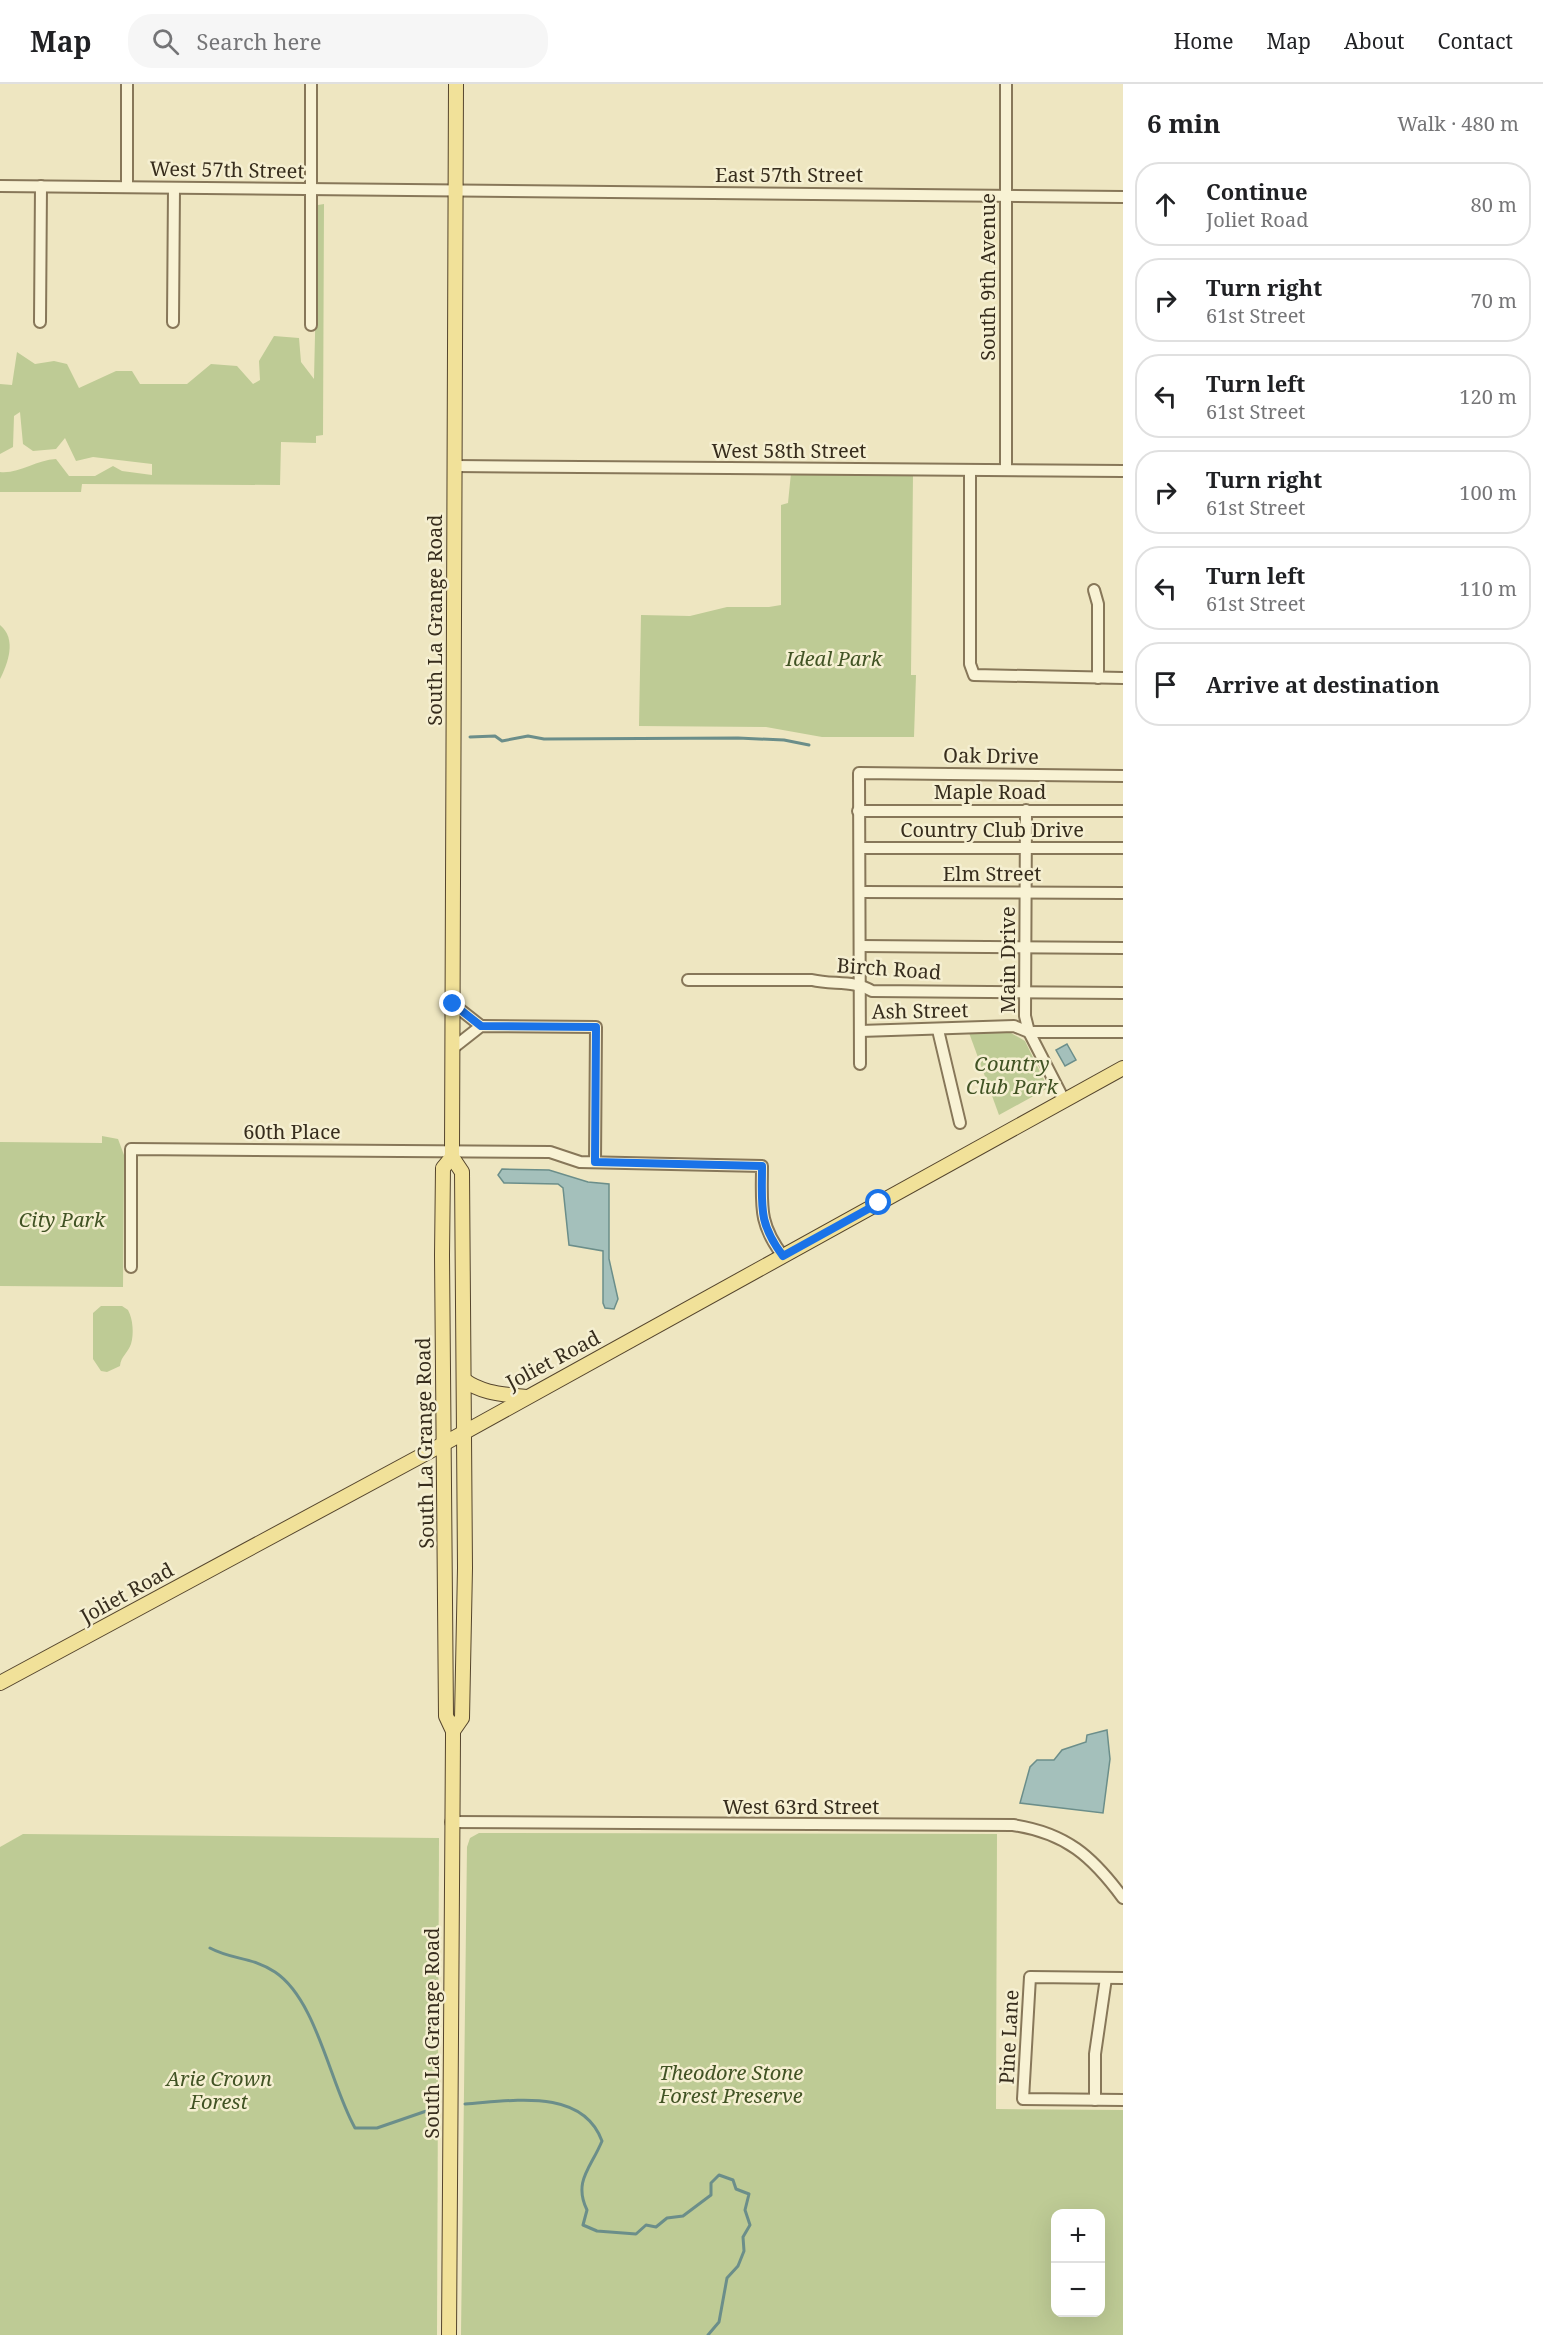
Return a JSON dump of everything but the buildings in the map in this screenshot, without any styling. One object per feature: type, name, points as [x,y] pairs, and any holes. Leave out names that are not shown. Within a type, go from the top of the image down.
[{"type":"main road","name":"South La Grange Road","points":[[453,1731],[462,1718],[463,1687],[464,1380],[462,1172],[452,1154],[456,84]]},
{"type":"main road","name":"Joliet Road","points":[[0,1683],[445,1443],[1123,1068]]},
{"type":"main road","name":"South La Grange Road","points":[[449,2335],[453,1731],[446,1716],[442,1168],[452,1154]]},
{"type":"main road","points":[[464,1380],[492,1393],[526,1397]]},
{"type":"street","points":[[127,84],[127,187]]},
{"type":"street","points":[[311,84],[311,325]]},
{"type":"street","name":"South 9th Avenue","points":[[1006,84],[1006,470]]},
{"type":"street","name":"West 57th Street","points":[[0,186],[454,191]]},
{"type":"street","points":[[40,322],[41,186]]},
{"type":"street","points":[[173,322],[174,188]]},
{"type":"street","name":"East 57th Street","points":[[454,191],[1123,197]]},
{"type":"street","name":"West 58th Street","points":[[455,466],[1123,471]]},
{"type":"street","points":[[970,470],[970,664],[974,675],[1123,678]]},
{"type":"street","points":[[1094,590],[1098,604],[1098,678]]},
{"type":"street","name":"Oak Drive","points":[[858,811],[859,774],[1123,776]]},
{"type":"street","name":"Main Drive","points":[[1026,810],[1025,992],[1029,1032],[1064,1100]]},
{"type":"street","points":[[858,811],[861,892],[860,1064]]},
{"type":"street","name":"Maple Road","points":[[858,811],[1123,811]]},
{"type":"street","name":"Country Club Drive","points":[[860,848],[1123,848]]},
{"type":"street","name":"Elm Street","points":[[861,892],[1123,893]]},
{"type":"street","points":[[860,946],[1123,948]]},
{"type":"street","name":"Birch Road","points":[[688,980],[812,980],[828,984],[860,984],[872,991],[1123,993]]},
{"type":"street","points":[[453,1004],[481,1026],[596,1027],[595,1162]]},
{"type":"street","points":[[453,1048],[481,1026]]},
{"type":"street","name":"Ash Street","points":[[860,1031],[1014,1026],[1029,1032],[1123,1032]]},
{"type":"street","points":[[938,1030],[960,1123]]},
{"type":"street","name":"60th Place","points":[[131,1267],[132,1149],[452,1154],[550,1152],[563,1158],[595,1162],[762,1166],[762,1220],[770,1240],[783,1256]]},
{"type":"street","name":"West 63rd Street","points":[[452,1822],[1013,1825],[1030,1828],[1071,1844],[1094,1861],[1123,1898]]},
{"type":"street","name":"Pine Lane","points":[[1095,2100],[1023,2099],[1030,1977],[1106,1978]]},
{"type":"street","points":[[1123,1978],[1106,1978],[1099,2043],[1095,2054],[1095,2100],[1123,2100]]},
{"type":"green space","points":[[324,204],[323,435],[316,436],[316,443],[281,442],[280,485],[82,484],[81,492],[0,492],[0,472],[14,471],[56,459],[69,476],[95,476],[113,466],[122,471],[152,475],[152,464],[93,457],[76,461],[65,438],[56,449],[33,451],[23,444],[20,412],[14,416],[13,447],[0,454],[0,384],[12,385],[17,352],[35,364],[54,361],[67,364],[79,388],[116,371],[132,371],[140,384],[187,384],[211,364],[237,366],[253,384],[260,380],[259,361],[274,336],[299,338],[301,362],[314,379],[318,205]]},
{"type":"green space","name":"Ideal Park","points":[[791,473],[913,474],[911,675],[916,675],[914,737],[822,737],[766,727],[639,726],[641,615],[690,616],[727,607],[781,605],[781,505],[788,503]]},
{"type":"green space","points":[[0,625],[10,644],[6,666],[0,679]]},
{"type":"green space","name":"Country Club Park","points":[[1004,1029],[1025,1041],[1048,1088],[999,1115],[968,1030]]},
{"type":"green space","name":"City Park","points":[[102,1136],[118,1139],[124,1155],[123,1287],[0,1286],[0,1142],[102,1143]]},
{"type":"green space","points":[[101,1306],[122,1306],[128,1310],[132,1327],[131,1344],[120,1366],[107,1372],[101,1371],[93,1359],[93,1313]]},
{"type":"green space","name":"Theodore Stone Forest Preserve","points":[[479,1833],[997,1834],[996,2109],[1123,2110],[1123,2335],[461,2335],[467,1847],[470,1838]]},
{"type":"green space","name":"Arie Crown Forest","points":[[23,1834],[439,1838],[437,2335],[0,2335],[0,1847]]},
{"type":"water","points":[[1067,1044],[1076,1060],[1065,1066],[1056,1050]]},
{"type":"water","points":[[502,1169],[549,1170],[588,1182],[609,1184],[609,1259],[618,1299],[614,1309],[605,1308],[603,1303],[603,1251],[569,1245],[563,1188],[558,1184],[504,1183],[498,1175]]},
{"type":"water","points":[[1107,1730],[1110,1759],[1103,1813],[1020,1803],[1030,1767],[1037,1760],[1054,1760],[1062,1750],[1086,1742],[1087,1735]]},
{"type":"waterway","points":[[470,737],[495,736],[502,741],[528,736],[544,739],[738,738],[784,740],[809,745]]},
{"type":"waterway","points":[[210,1948],[267,1967],[289,1985],[302,2002],[312,2022],[355,2128],[377,2128],[438,2107]]},
{"type":"waterway","points":[[465,2104],[543,2101],[579,2112],[592,2124],[602,2141],[583,2183],[583,2200],[587,2210],[583,2225],[597,2231],[636,2234],[646,2225],[656,2227],[667,2218],[683,2216],[711,2195],[711,2183],[719,2175],[733,2180],[736,2189],[749,2194],[745,2210],[750,2225],[743,2237],[744,2251],[738,2266],[727,2278],[719,2322],[708,2335]]},
{"type":"route","points":[[453,1004],[481,1026],[596,1027],[595,1162],[762,1166],[762,1220],[770,1240],[783,1256],[879,1203]]}]
